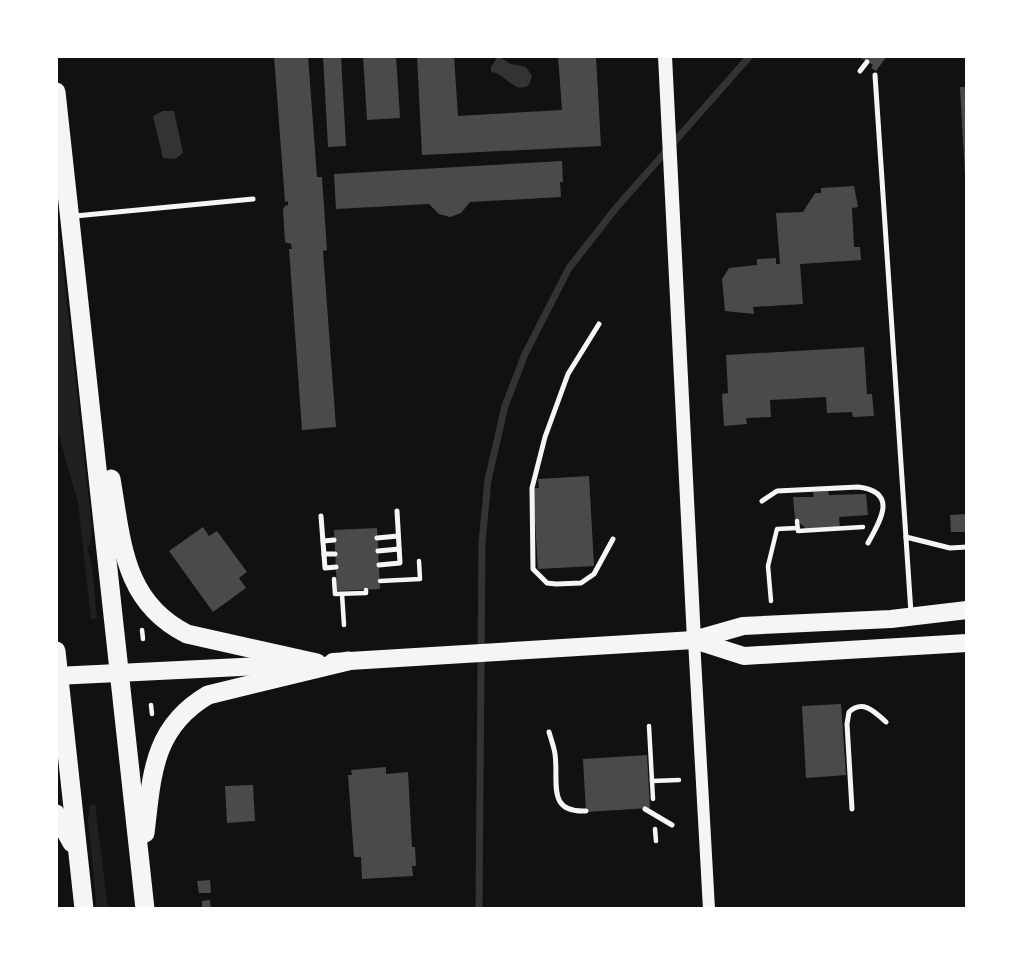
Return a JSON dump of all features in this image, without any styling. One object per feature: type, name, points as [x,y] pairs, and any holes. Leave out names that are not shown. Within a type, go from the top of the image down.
[{"type":"highway","points":[[56,92],[63,216],[127,566],[142,596],[162,619],[187,634],[317,663]]},
{"type":"highway","points":[[82,327],[145,909]]},
{"type":"highway","points":[[56,651],[84,909]]},
{"type":"highway","points":[[141,866],[156,757],[171,728],[187,710],[208,695],[348,661]]},
{"type":"highway","points":[[56,814],[78,855]]},
{"type":"main road","points":[[665,56],[694,640]]},
{"type":"main road","points":[[57,677],[694,640],[743,626],[967,610]]},
{"type":"main road","points":[[694,640],[744,656],[967,643]]},
{"type":"street","points":[[694,640],[709,909]]},
{"type":"lane","points":[[860,71],[867,62]]},
{"type":"lane","points":[[875,75],[912,616]]},
{"type":"lane","points":[[63,216],[253,199]]},
{"type":"lane","points":[[599,324],[568,374],[545,437],[532,488],[533,569],[547,583],[581,583],[594,574],[613,539]]},
{"type":"lane","points":[[762,501],[777,491],[869,488],[878,495],[883,511],[882,519],[868,543]]},
{"type":"lane","points":[[379,565],[400,563],[397,511]]},
{"type":"lane","points":[[321,516],[324,568],[334,568]]},
{"type":"lane","points":[[377,538],[398,536]]},
{"type":"lane","points":[[906,537],[950,548],[967,547]]},
{"type":"lane","points":[[323,541],[334,540]]},
{"type":"lane","points":[[378,551],[399,549]]},
{"type":"lane","points":[[324,554],[335,554]]},
{"type":"lane","points":[[852,809],[847,724],[849,712],[854,707],[866,706],[886,722]]},
{"type":"lane","points":[[549,732],[555,753],[556,798],[572,811],[586,811]]},
{"type":"lane","points":[[645,809],[672,825]]},
{"type":"path","points":[[797,521],[798,531],[864,527],[869,521],[869,488]]},
{"type":"path","points":[[771,601],[768,566],[777,529],[798,528]]},
{"type":"path","points":[[334,568],[335,594],[366,593],[366,590]]},
{"type":"path","points":[[342,594],[344,625]]},
{"type":"path","points":[[134,629],[142,630],[142,639]]},
{"type":"path","points":[[145,715],[152,715],[151,705]]},
{"type":"path","points":[[649,726],[656,841]]},
{"type":"path","points":[[652,781],[679,780]]},
{"type":"shaded area","points":[[498,56],[511,64],[526,67],[532,76],[529,85],[514,86],[497,73],[491,72]]},
{"type":"shaded area","points":[[163,111],[174,111],[183,153],[175,159],[163,158],[153,116]]},
{"type":"shaded area","points":[[56,206],[92,528],[90,545],[87,546],[97,619],[91,619],[78,503],[56,425]]},
{"type":"shaded area","points":[[95,804],[108,909],[97,909],[88,819],[90,805]]},
{"type":"building","points":[[274,56],[308,56],[317,177],[322,177],[327,250],[323,251],[336,427],[302,430],[289,249],[292,249],[291,244],[285,242],[283,209],[288,205],[288,201],[285,202]]},
{"type":"building","points":[[323,56],[341,56],[346,146],[328,147]]},
{"type":"building","points":[[363,56],[396,56],[400,118],[367,120]]},
{"type":"building","points":[[417,56],[454,56],[458,116],[562,110],[558,56],[596,56],[601,146],[422,155]]},
{"type":"building","points":[[857,56],[887,56],[876,71],[871,68],[873,65]]},
{"type":"building","points":[[960,87],[967,87],[967,176],[965,176]]},
{"type":"building","points":[[562,161],[561,197],[470,202],[461,213],[450,217],[439,214],[429,204],[336,209],[334,174]]},
{"type":"building","points":[[854,186],[858,207],[852,208],[854,247],[860,247],[861,260],[800,264],[803,304],[753,307],[754,314],[725,311],[722,279],[729,268],[757,265],[757,259],[776,258],[776,264],[780,264],[776,213],[803,212],[815,193],[821,193],[821,188]]},
{"type":"building","points":[[864,347],[867,394],[872,394],[874,416],[853,417],[852,412],[827,413],[826,397],[770,400],[771,417],[746,418],[747,424],[724,426],[722,394],[728,393],[726,355]]},
{"type":"building","points":[[589,476],[594,566],[538,569],[533,488],[539,488],[538,479]]},
{"type":"building","points":[[828,491],[829,495],[866,494],[868,515],[839,517],[840,529],[808,530],[795,519],[793,497],[814,497],[813,492]]},
{"type":"building","points":[[967,514],[967,532],[951,532],[950,515]]},
{"type":"building","points":[[203,527],[209,536],[217,531],[247,572],[239,578],[246,588],[213,612],[169,551]]},
{"type":"building","points":[[377,528],[380,589],[337,591],[334,530]]},
{"type":"building","points":[[841,704],[846,775],[806,778],[802,706]]},
{"type":"building","points":[[647,755],[650,808],[586,812],[583,759]]},
{"type":"building","points":[[386,767],[386,774],[408,772],[412,847],[415,847],[416,866],[412,866],[413,876],[362,879],[361,857],[354,857],[348,775],[352,775],[351,770]]},
{"type":"building","points":[[253,785],[255,821],[227,823],[225,786]]},
{"type":"building","points":[[210,880],[211,893],[199,893],[197,881]]},
{"type":"building","points":[[210,900],[211,909],[202,909],[202,901]]},
{"type":"waterway","points":[[479,909],[482,543],[488,480],[505,406],[525,354],[569,268],[616,208],[750,56]]}]
